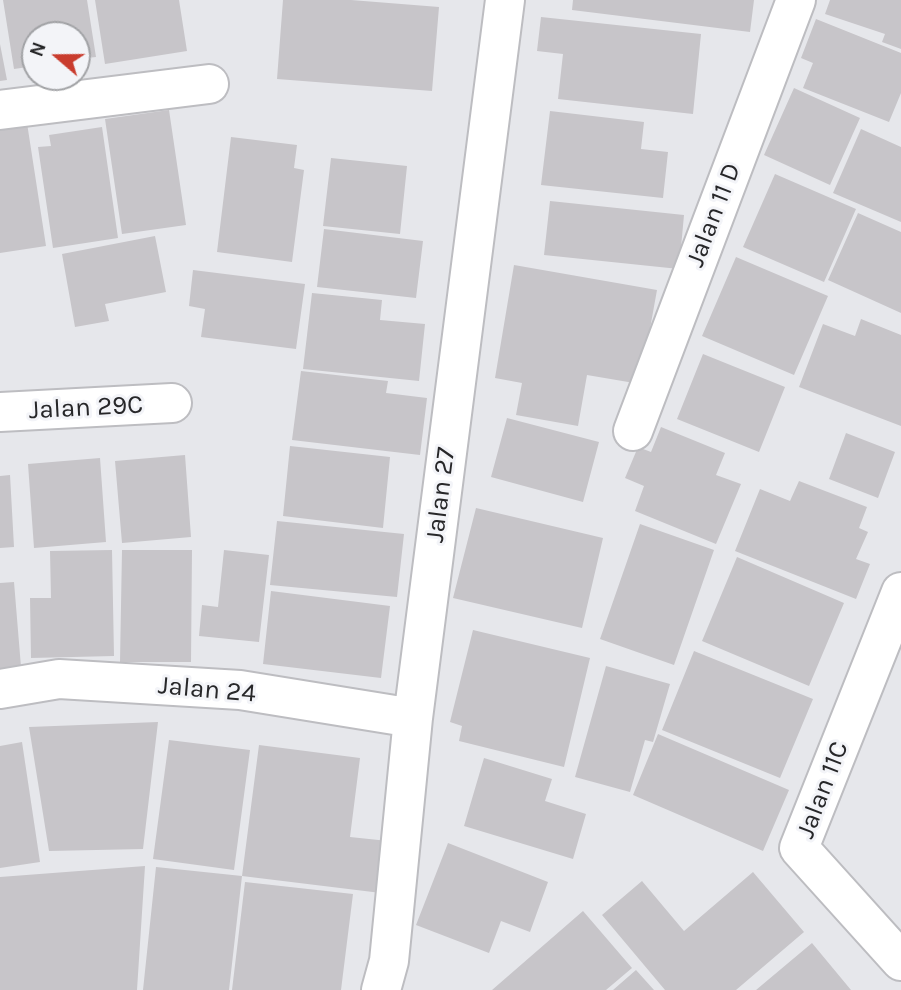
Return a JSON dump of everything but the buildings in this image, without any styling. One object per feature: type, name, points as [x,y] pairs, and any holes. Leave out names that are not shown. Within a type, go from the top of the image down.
[{"type":"street","name":"Jalan 27","points":[[385,976],[413,718],[505,0]]},
{"type":"street","name":"Jalan 11 D","points":[[633,431],[796,0]]},
{"type":"street","points":[[0,110],[209,84]]},
{"type":"street","name":"Jalan 29C","points":[[0,412],[172,403]]},
{"type":"street","name":"Jalan 11C","points":[[901,592],[888,657],[799,848],[901,961]]},
{"type":"street","name":"Jalan 24","points":[[0,688],[59,679],[240,690],[413,718]]},
{"type":"street","points":[[385,976],[414,990]]}]
